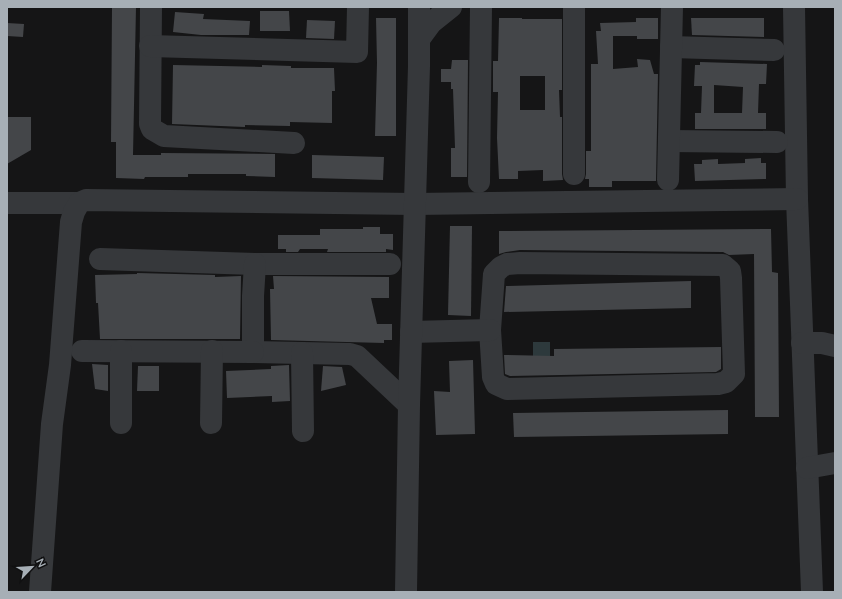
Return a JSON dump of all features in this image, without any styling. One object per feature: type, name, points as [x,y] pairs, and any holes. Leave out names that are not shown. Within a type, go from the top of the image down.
[{"type":"street","points":[[151,7],[150,124],[152,129],[164,136],[294,143]]},
{"type":"street","points":[[150,46],[357,52],[358,7]]},
{"type":"street","points":[[406,592],[409,406],[420,7]]},
{"type":"street","points":[[420,38],[431,23],[451,7]]},
{"type":"street","points":[[479,182],[482,7]]},
{"type":"street","points":[[574,7],[574,174]]},
{"type":"street","points":[[668,180],[672,7]]},
{"type":"street","points":[[794,7],[797,199],[812,592]]},
{"type":"street","points":[[671,47],[774,50]]},
{"type":"street","points":[[669,141],[777,142]]},
{"type":"street","points":[[7,203],[79,203],[86,200],[415,204],[797,199]]},
{"type":"street","points":[[40,592],[52,424],[60,365],[71,222],[79,203]]},
{"type":"street","points":[[100,259],[255,264],[390,264]]},
{"type":"street","points":[[253,352],[253,296],[255,264]]},
{"type":"street","points":[[507,264],[723,265],[730,271],[731,278],[734,374],[726,382],[718,384],[507,389],[496,384],[493,377],[490,330],[494,274],[501,267],[507,264]]},
{"type":"street","points":[[411,332],[490,330]]},
{"type":"street","points":[[802,343],[822,343],[835,346]]},
{"type":"street","points":[[82,351],[350,354],[357,356],[409,406]]},
{"type":"street","points":[[121,351],[121,423]]},
{"type":"street","points":[[211,423],[212,352]]},
{"type":"street","points":[[302,354],[303,431]]},
{"type":"street","points":[[807,468],[835,463]]},
{"type":"shaded area","points":[[533,342],[550,342],[550,365],[533,365]]},
{"type":"building","points":[[112,7],[136,7],[133,155],[161,155],[161,153],[275,154],[275,177],[246,176],[246,174],[188,174],[188,177],[145,177],[144,179],[116,178],[116,142],[111,142]]},
{"type":"building","points":[[260,11],[289,11],[290,31],[260,31]]},
{"type":"building","points":[[175,12],[204,14],[203,19],[250,21],[249,35],[201,35],[173,32]]},
{"type":"building","points":[[376,18],[396,18],[396,136],[375,136],[377,63]]},
{"type":"building","points":[[499,18],[562,19],[562,90],[559,90],[560,117],[562,117],[563,180],[543,181],[543,170],[518,171],[518,179],[499,179],[497,138],[498,92],[493,92],[493,61],[498,61]],"holes":[[[520,76],[545,76],[545,110],[520,110]]]},
{"type":"building","points":[[636,18],[658,18],[658,39],[637,39],[637,36],[613,36],[613,69],[638,67],[637,59],[650,60],[654,74],[658,74],[656,181],[612,181],[612,187],[589,187],[589,179],[585,179],[586,151],[591,151],[591,64],[598,64],[596,31],[601,31],[600,23],[636,22]]},
{"type":"building","points":[[691,18],[764,18],[764,37],[692,35]]},
{"type":"building","points":[[307,20],[335,21],[334,39],[306,38]]},
{"type":"building","points":[[7,23],[24,24],[23,37],[7,36]]},
{"type":"building","points":[[452,60],[468,60],[467,177],[451,177],[451,148],[455,148],[453,89],[451,89],[451,82],[441,82],[441,69],[451,69]]},
{"type":"building","points":[[700,62],[767,64],[766,84],[759,84],[758,113],[766,113],[766,129],[695,129],[695,113],[701,113],[702,86],[694,86],[695,65],[700,65]],"holes":[[[714,85],[743,87],[742,113],[714,113]]]},
{"type":"building","points":[[173,65],[262,67],[262,65],[291,66],[291,68],[334,68],[335,91],[332,91],[332,123],[290,122],[290,126],[245,125],[245,127],[172,124]]},
{"type":"building","points":[[7,117],[31,117],[31,150],[7,164]]},
{"type":"building","points":[[312,155],[384,157],[383,180],[312,178]]},
{"type":"building","points":[[761,158],[761,163],[766,163],[766,179],[695,181],[694,164],[702,164],[702,160],[718,159],[718,164],[745,163],[745,159]]},
{"type":"building","points":[[450,226],[472,226],[471,316],[448,315]]},
{"type":"building","points":[[363,227],[380,227],[380,234],[393,234],[393,250],[386,249],[386,252],[327,252],[328,249],[300,249],[298,252],[286,252],[286,249],[278,249],[278,235],[320,235],[320,229],[363,229]]},
{"type":"building","points":[[771,229],[772,272],[778,273],[779,417],[755,417],[754,254],[729,255],[723,252],[520,250],[499,254],[499,231]]},
{"type":"building","points":[[137,273],[215,275],[215,277],[241,276],[240,339],[100,339],[95,275]]},
{"type":"building","points":[[273,276],[389,277],[389,298],[371,298],[377,324],[392,324],[392,340],[384,340],[384,343],[271,340],[270,289],[274,289]]},
{"type":"building","points":[[691,281],[691,308],[504,312],[506,286]]},
{"type":"building","points":[[721,347],[721,369],[716,372],[510,376],[505,374],[504,355],[554,356],[554,349]]},
{"type":"building","points":[[473,360],[475,434],[436,435],[434,391],[450,392],[449,361]]},
{"type":"building","points":[[92,364],[108,365],[108,391],[95,389]]},
{"type":"building","points":[[289,365],[290,401],[272,402],[272,396],[227,398],[226,371],[271,369],[271,366]]},
{"type":"building","points":[[138,366],[159,366],[159,391],[137,391]]},
{"type":"building","points":[[323,366],[342,367],[346,385],[321,391]]},
{"type":"building","points":[[728,410],[728,434],[514,437],[513,413]]}]
